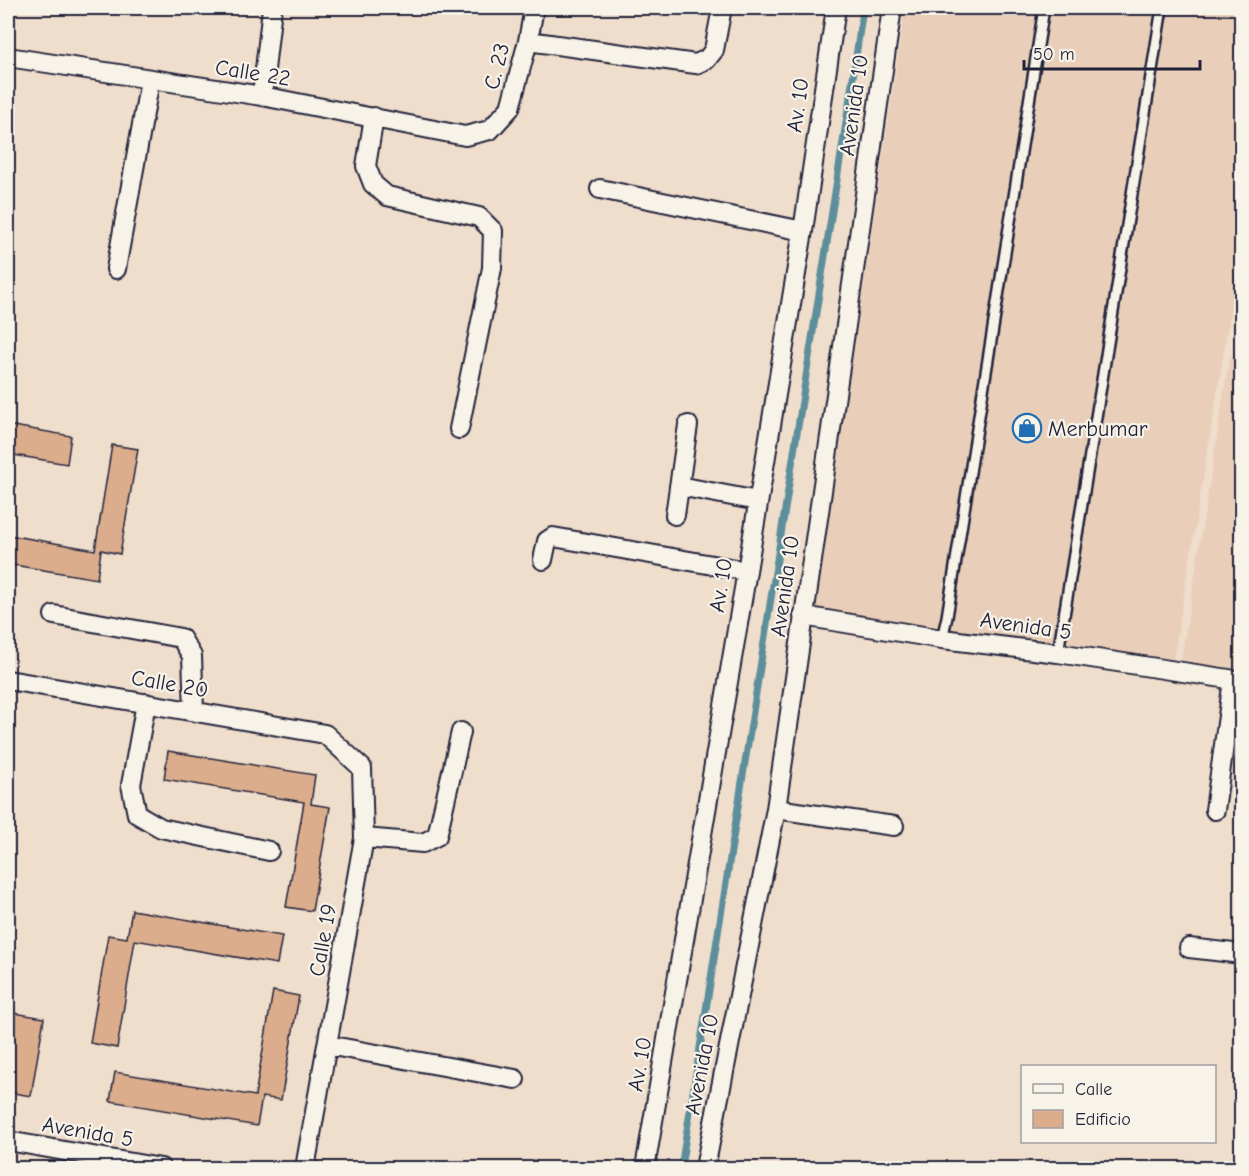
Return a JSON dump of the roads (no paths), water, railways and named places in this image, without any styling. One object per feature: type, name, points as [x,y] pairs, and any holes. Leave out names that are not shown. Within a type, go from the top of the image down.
[{"type":"street","points":[[262,96],[272,8]]},
{"type":"street","name":"C. 23","points":[[490,130],[510,108],[528,41],[534,8]]},
{"type":"street","points":[[528,41],[696,64],[707,59],[714,50],[722,8]]},
{"type":"street","name":"Av. 10","points":[[645,1168],[803,231],[836,8]]},
{"type":"street","name":"Avenida 10","points":[[705,1168],[776,809],[892,8]]},
{"type":"street","name":"Calle 22","points":[[8,57],[262,96],[465,136],[490,130]]},
{"type":"street","points":[[116,269],[150,80]]},
{"type":"street","points":[[374,117],[366,166],[373,184],[387,196],[479,217],[493,231],[492,268],[459,429]]},
{"type":"street","points":[[600,189],[803,231]]},
{"type":"street","points":[[675,515],[688,425]]},
{"type":"street","points":[[679,486],[758,501]]},
{"type":"street","points":[[543,560],[547,541],[553,537],[747,571]]},
{"type":"street","points":[[54,615],[181,638],[192,656],[194,711]]},
{"type":"street","name":"Avenida 5","points":[[803,616],[942,639],[1058,653],[1237,680]]},
{"type":"street","name":"Calle 20","points":[[8,680],[325,734]]},
{"type":"street","points":[[1215,810],[1237,680]]},
{"type":"street","points":[[146,703],[131,785],[137,814],[161,828],[269,851]]},
{"type":"street","points":[[364,838],[423,843],[437,836],[461,732]]},
{"type":"street","name":"Calle 19","points":[[305,1168],[364,838],[362,768],[325,734]]},
{"type":"street","points":[[776,809],[894,826]]},
{"type":"street","points":[[1189,948],[1242,954]]},
{"type":"street","points":[[327,1045],[515,1079]]},
{"type":"street","name":"Avenida 5","points":[[8,1141],[161,1168]]},
{"type":"lane","points":[[942,639],[948,617],[1044,8]]},
{"type":"lane","points":[[1058,653],[1162,8]]},
{"type":"waterway","points":[[681,1168],[863,8]]},
{"type":"place","name":"Merbumar","points":[[1027,428]]}]
